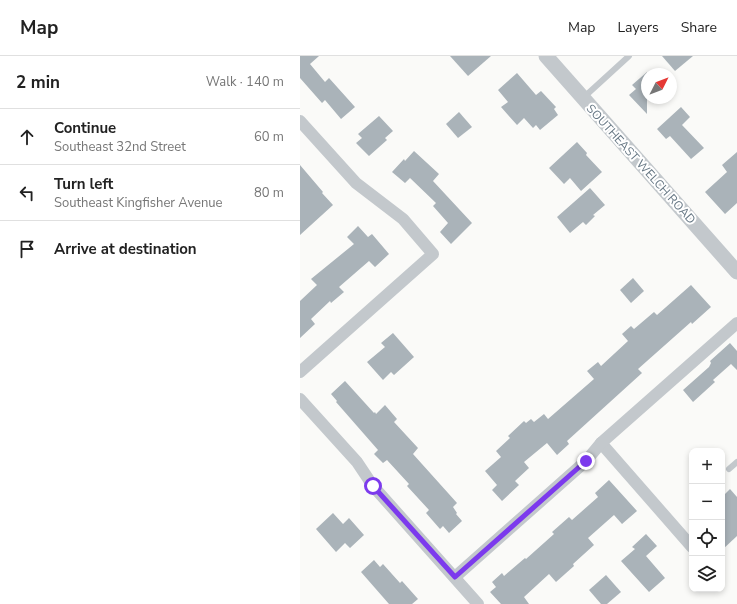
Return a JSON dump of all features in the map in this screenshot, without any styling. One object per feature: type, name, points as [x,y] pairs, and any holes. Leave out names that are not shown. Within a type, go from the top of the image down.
[{"type":"street","name":"SOUTHEAST WELCH ROAD","points":[[546,56],[737,272]]},
{"type":"street","points":[[300,121],[356,183],[403,219],[433,254],[300,372]]},
{"type":"street","points":[[455,577],[586,461],[601,443],[737,323]]},
{"type":"street","points":[[300,399],[357,462],[373,486],[478,604]]},
{"type":"street","points":[[601,443],[689,544]]},
{"type":"lane","points":[[583,98],[629,56]]},
{"type":"lane","points":[[729,469],[737,462]]},
{"type":"building","points":[[300,56],[319,56],[310,64],[325,82],[329,78],[355,107],[341,119],[325,100],[322,103],[300,78]]},
{"type":"building","points":[[450,56],[491,56],[468,76]]},
{"type":"building","points":[[662,56],[693,56],[677,69],[677,68],[672,68]]},
{"type":"building","points":[[517,73],[536,95],[541,91],[556,107],[554,109],[558,115],[540,130],[536,125],[533,128],[524,118],[517,125],[501,107],[508,102],[498,90]]},
{"type":"building","points":[[641,77],[641,104],[647,104],[647,114],[629,95],[636,89],[632,85]]},
{"type":"building","points":[[681,107],[690,117],[682,125],[704,148],[691,159],[670,136],[666,139],[657,129]]},
{"type":"building","points":[[459,112],[472,127],[458,138],[446,124]]},
{"type":"building","points":[[379,116],[393,131],[385,138],[387,140],[369,156],[356,143],[362,138],[358,134]]},
{"type":"building","points":[[577,142],[587,153],[586,155],[602,172],[581,191],[570,178],[564,184],[549,168]]},
{"type":"building","points":[[414,151],[439,174],[433,181],[472,223],[451,244],[440,232],[448,223],[433,206],[436,203],[410,178],[405,183],[392,172]]},
{"type":"building","points":[[737,152],[737,203],[725,214],[705,192],[727,172],[722,165]]},
{"type":"building","points":[[300,165],[333,205],[300,235]]},
{"type":"building","points":[[590,188],[605,205],[593,215],[595,216],[586,225],[583,222],[570,233],[557,217]]},
{"type":"building","points":[[358,226],[368,237],[372,234],[389,254],[375,267],[369,261],[339,287],[344,292],[331,303],[330,301],[311,319],[315,324],[300,338],[300,301],[317,285],[311,279],[354,244],[347,237]]},
{"type":"building","points":[[633,278],[644,291],[631,303],[620,290]]},
{"type":"building","points":[[691,285],[711,307],[692,324],[691,322],[638,369],[642,373],[567,441],[569,444],[557,455],[547,443],[524,462],[529,468],[515,481],[519,485],[502,501],[492,490],[497,485],[485,471],[501,457],[496,451],[510,438],[508,436],[524,421],[526,423],[531,419],[534,422],[544,414],[548,419],[594,379],[587,371],[598,362],[601,366],[628,341],[622,334],[631,326],[634,329],[654,312],[657,315]]},
{"type":"building","points":[[393,333],[414,357],[394,375],[391,372],[383,380],[367,362],[385,347],[381,343]]},
{"type":"building","points":[[730,343],[737,351],[737,370],[731,364],[713,380],[715,382],[693,402],[683,390],[709,367],[711,363],[710,361]]},
{"type":"building","points":[[345,381],[374,413],[375,412],[376,414],[385,405],[397,419],[394,422],[418,448],[413,454],[457,503],[453,507],[457,513],[456,514],[462,521],[449,533],[443,526],[440,529],[426,513],[429,510],[407,486],[409,484],[387,460],[383,463],[374,454],[378,450],[336,402],[337,401],[331,394]]},
{"type":"building","points":[[609,480],[637,511],[622,524],[614,515],[588,538],[594,545],[573,564],[574,566],[556,582],[549,574],[524,597],[529,604],[501,604],[490,592],[496,587],[492,582],[502,573],[504,576],[525,558],[526,559],[554,534],[552,532],[569,517],[572,520],[598,497],[595,493]]},
{"type":"building","points":[[730,489],[737,497],[737,536],[725,547],[725,520],[725,494]]},
{"type":"building","points":[[333,513],[343,524],[349,518],[364,535],[350,548],[345,543],[336,552],[316,529]]},
{"type":"building","points":[[646,534],[657,546],[646,556],[665,578],[649,592],[621,561],[635,549],[632,547]]},
{"type":"building","points":[[374,560],[380,567],[383,564],[400,583],[402,581],[418,599],[412,604],[389,604],[361,572]]},
{"type":"building","points":[[606,575],[621,592],[607,604],[601,604],[589,590]]},
{"type":"route","points":[[373,486],[455,577],[586,461]]}]
